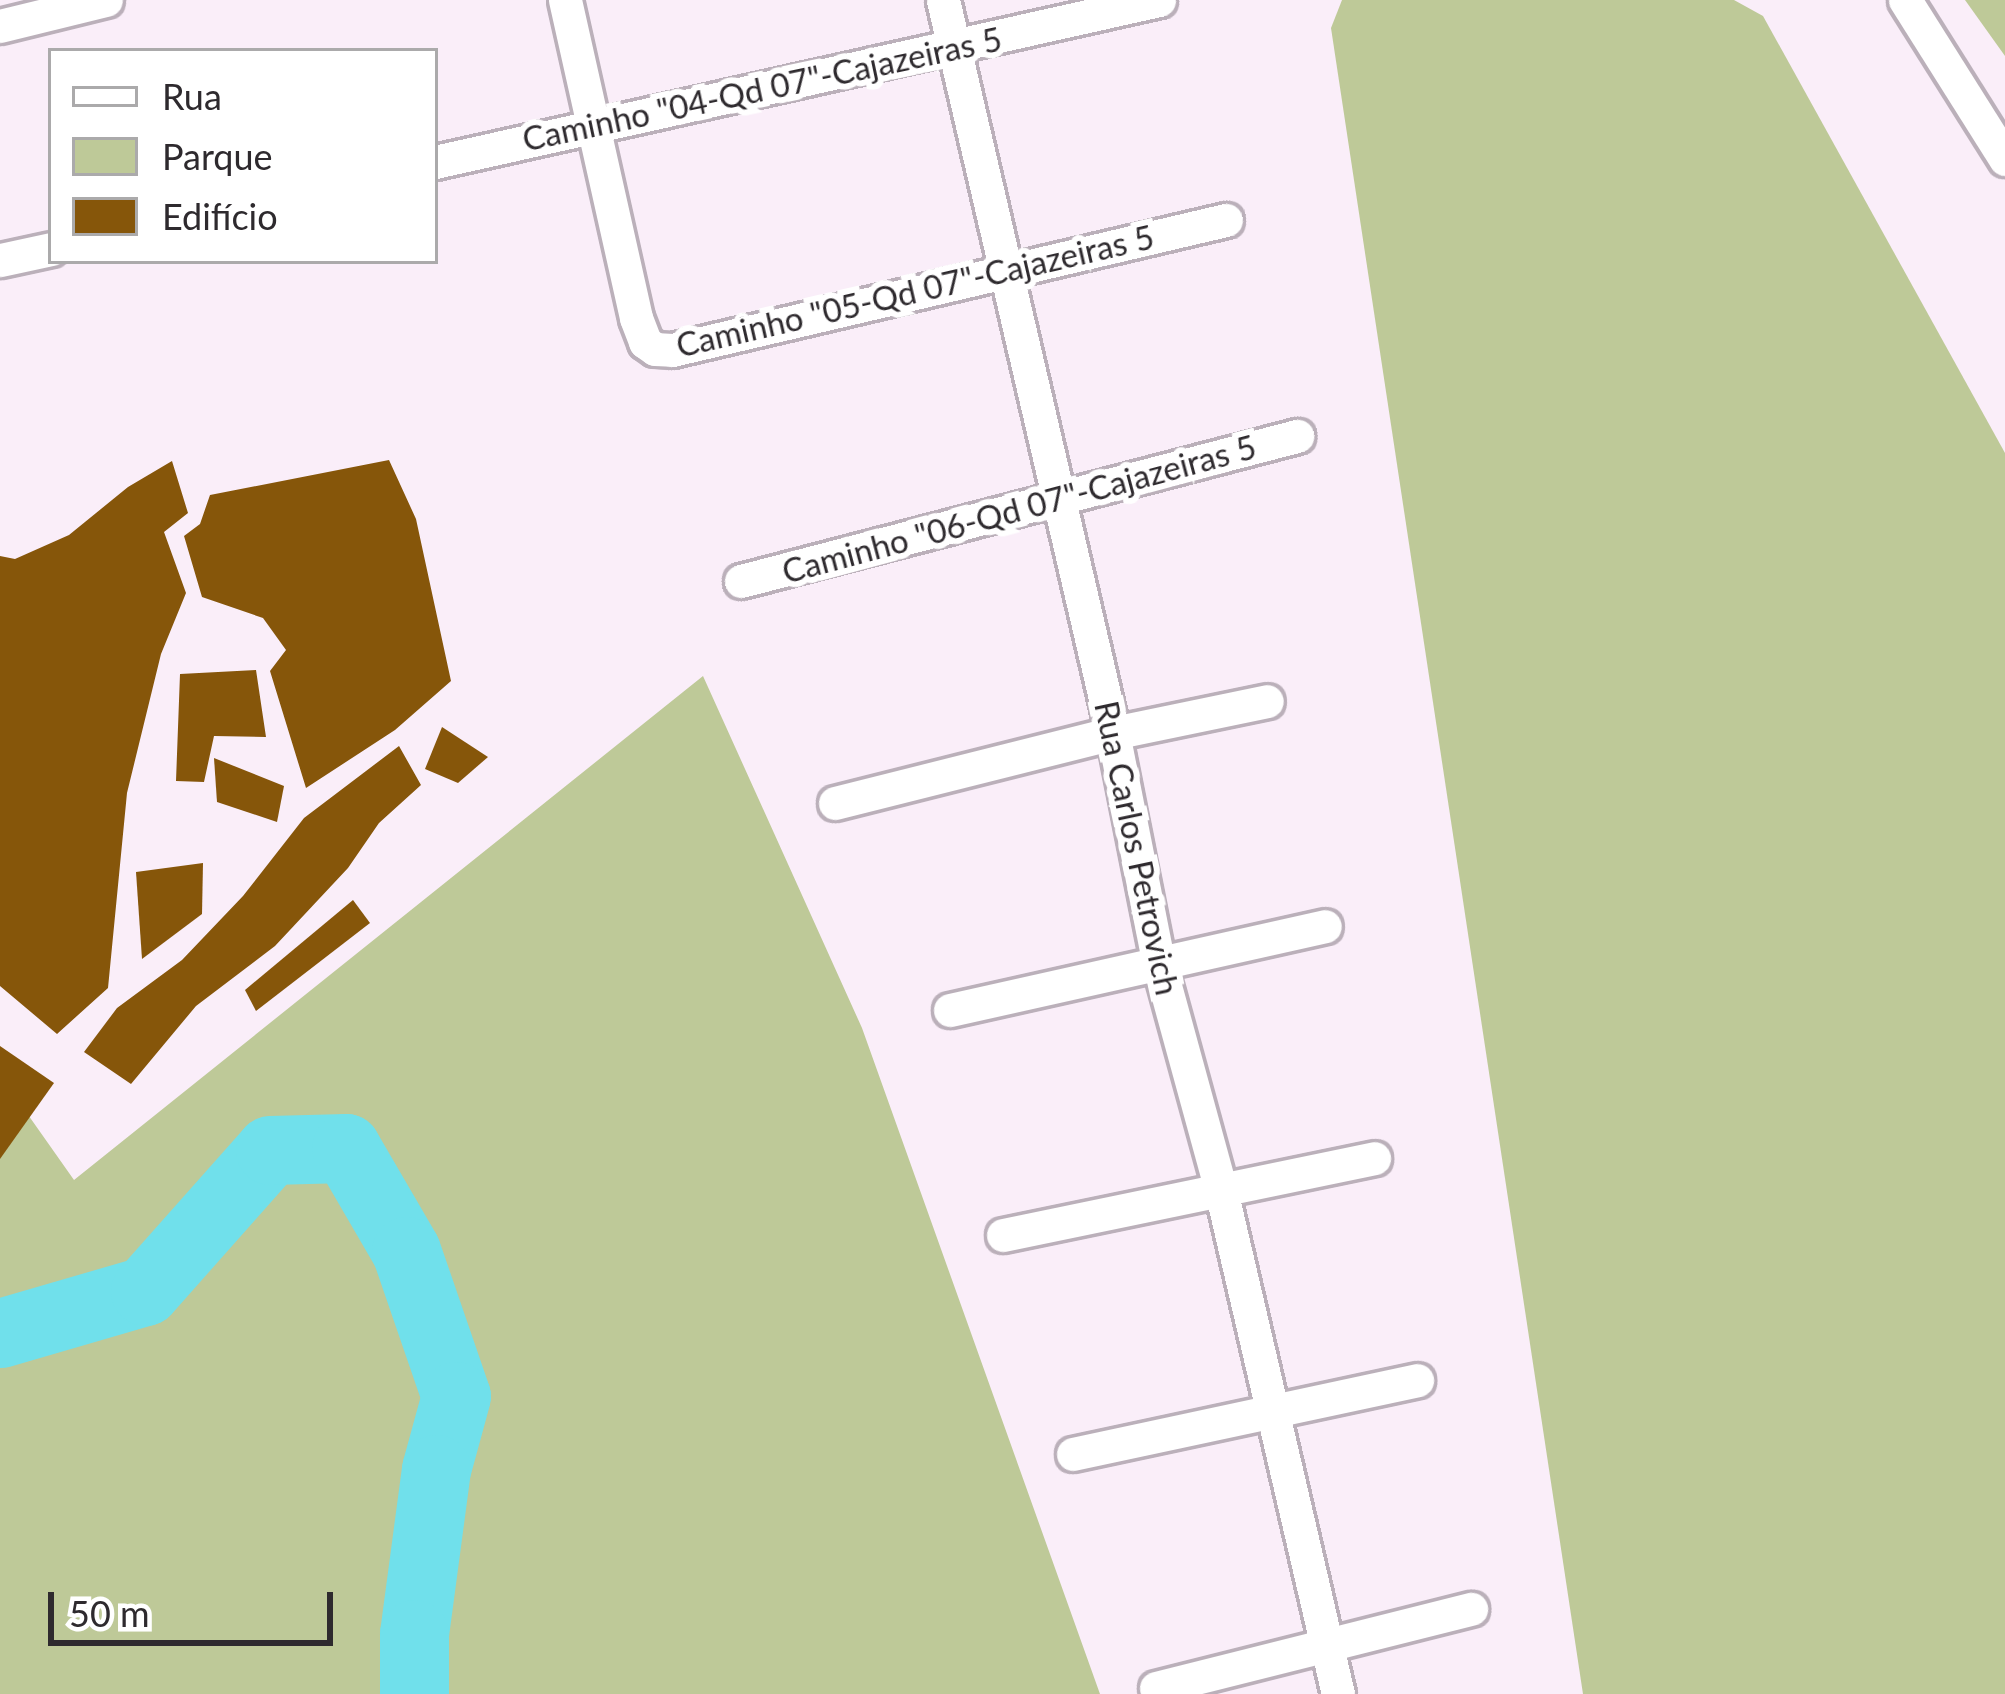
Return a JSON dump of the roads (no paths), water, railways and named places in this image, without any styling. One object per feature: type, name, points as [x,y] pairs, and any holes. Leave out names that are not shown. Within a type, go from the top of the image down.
[{"type":"street","points":[[0,26],[106,0]]},
{"type":"street","points":[[565,0],[594,126]]},
{"type":"street","name":"Rua Carlos Petrovich","points":[[943,0],[1113,733],[1158,960],[1220,1190],[1338,1694]]},
{"type":"street","name":"Caminho \"04-Qd 07\"-Cajazeiras 5","points":[[438,161],[1159,0]]},
{"type":"street","points":[[1905,0],[2005,159]]},
{"type":"street","name":"Caminho \"05-Qd 07\"-Cajazeiras 5","points":[[594,126],[645,342],[672,350],[1226,220]]},
{"type":"street","points":[[0,260],[48,250]]},
{"type":"street","name":"Caminho \"06-Qd 07\"-Cajazeiras 5","points":[[741,581],[1297,436]]},
{"type":"street","points":[[835,803],[1113,733],[1267,701]]},
{"type":"street","points":[[950,1010],[1325,926]]},
{"type":"street","points":[[1003,1234],[1374,1157]]},
{"type":"street","points":[[1073,1454],[1274,1415],[1417,1380]]},
{"type":"street","points":[[1156,1688],[1471,1609]]},
{"type":"waterway","points":[[0,1333],[145,1291],[270,1150],[346,1148],[406,1251],[456,1396],[436,1469],[414,1634],[414,1694]]}]
